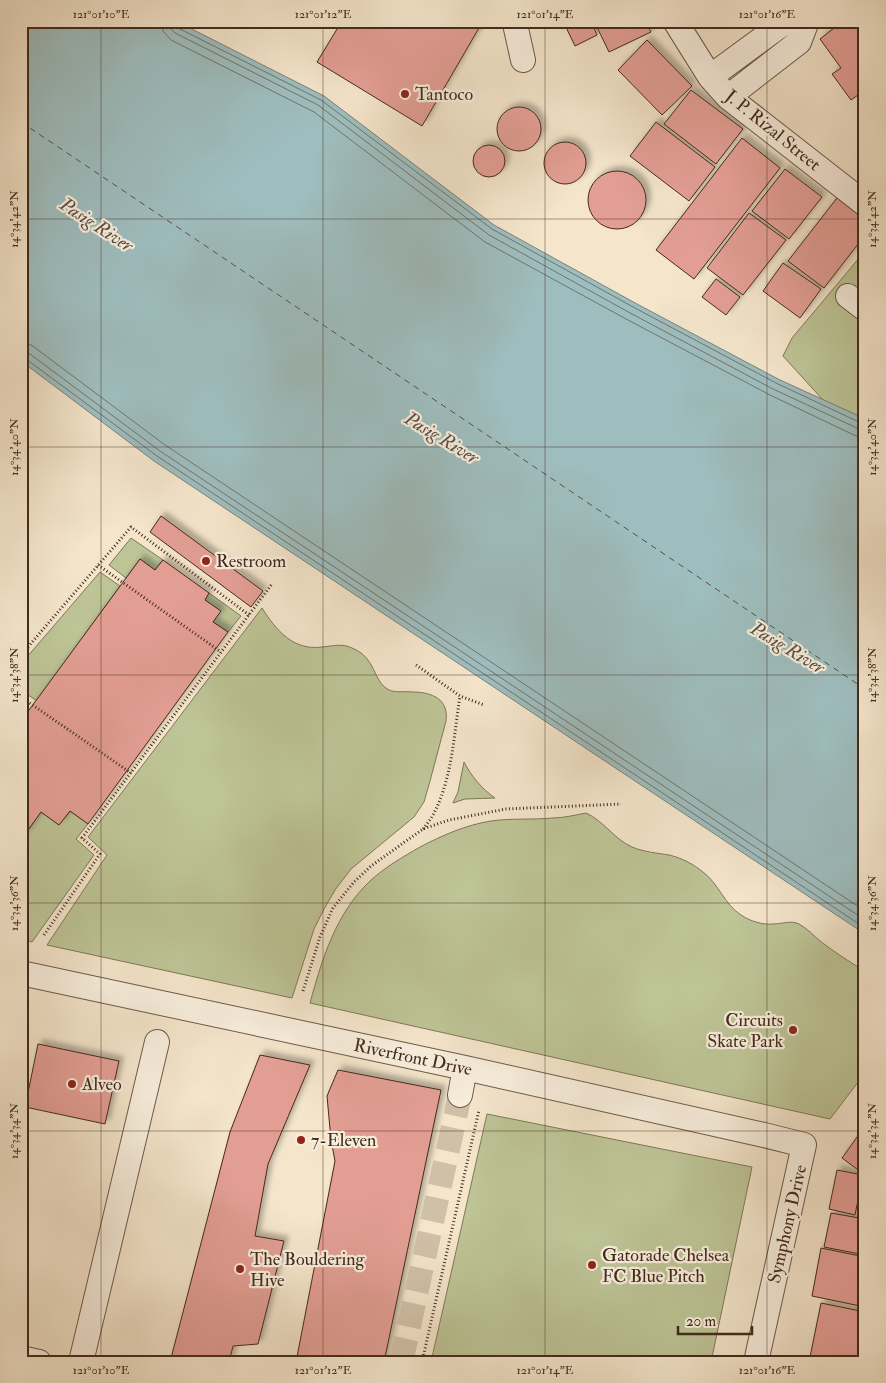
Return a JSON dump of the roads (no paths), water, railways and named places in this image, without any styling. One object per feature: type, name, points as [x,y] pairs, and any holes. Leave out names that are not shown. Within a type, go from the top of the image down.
[{"type":"street","points":[[516,21],[515,24],[523,60]]},
{"type":"street","name":"J. P. Rizal Street","points":[[675,21],[710,77],[728,97],[865,204]]},
{"type":"street","points":[[710,77],[774,30],[792,21]]},
{"type":"street","points":[[728,97],[799,42],[807,21]]},
{"type":"street","name":"Riverfront Drive","points":[[21,973],[465,1068],[804,1145]]},
{"type":"street","points":[[81,1362],[157,1042]]},
{"type":"street","points":[[465,1068],[470,1100]]},
{"type":"street","name":"Symphony Drive","points":[[756,1362],[804,1145]]},
{"type":"street","points":[[21,1358],[39,1362]]},
{"type":"water","name":"Pasig River","points":[[21,21],[176,21],[324,96],[494,225],[778,379],[865,420],[865,934],[154,461],[21,361]]},
{"type":"tunnel","points":[[401,1362],[460,1095]]},
{"type":"place","name":"Tantoco","points":[[405,94]]},
{"type":"place","name":"Restroom","points":[[206,561]]},
{"type":"place","name":"Circuits Skate Park","points":[[793,1030]]},
{"type":"place","name":"Alveo","points":[[72,1084]]},
{"type":"place","name":"7-Eleven","points":[[301,1140]]},
{"type":"place","name":"Gatorade Chelsea FC Blue Pitch","points":[[592,1265]]},
{"type":"place","name":"The Bouldering Hive","points":[[240,1269]]}]
